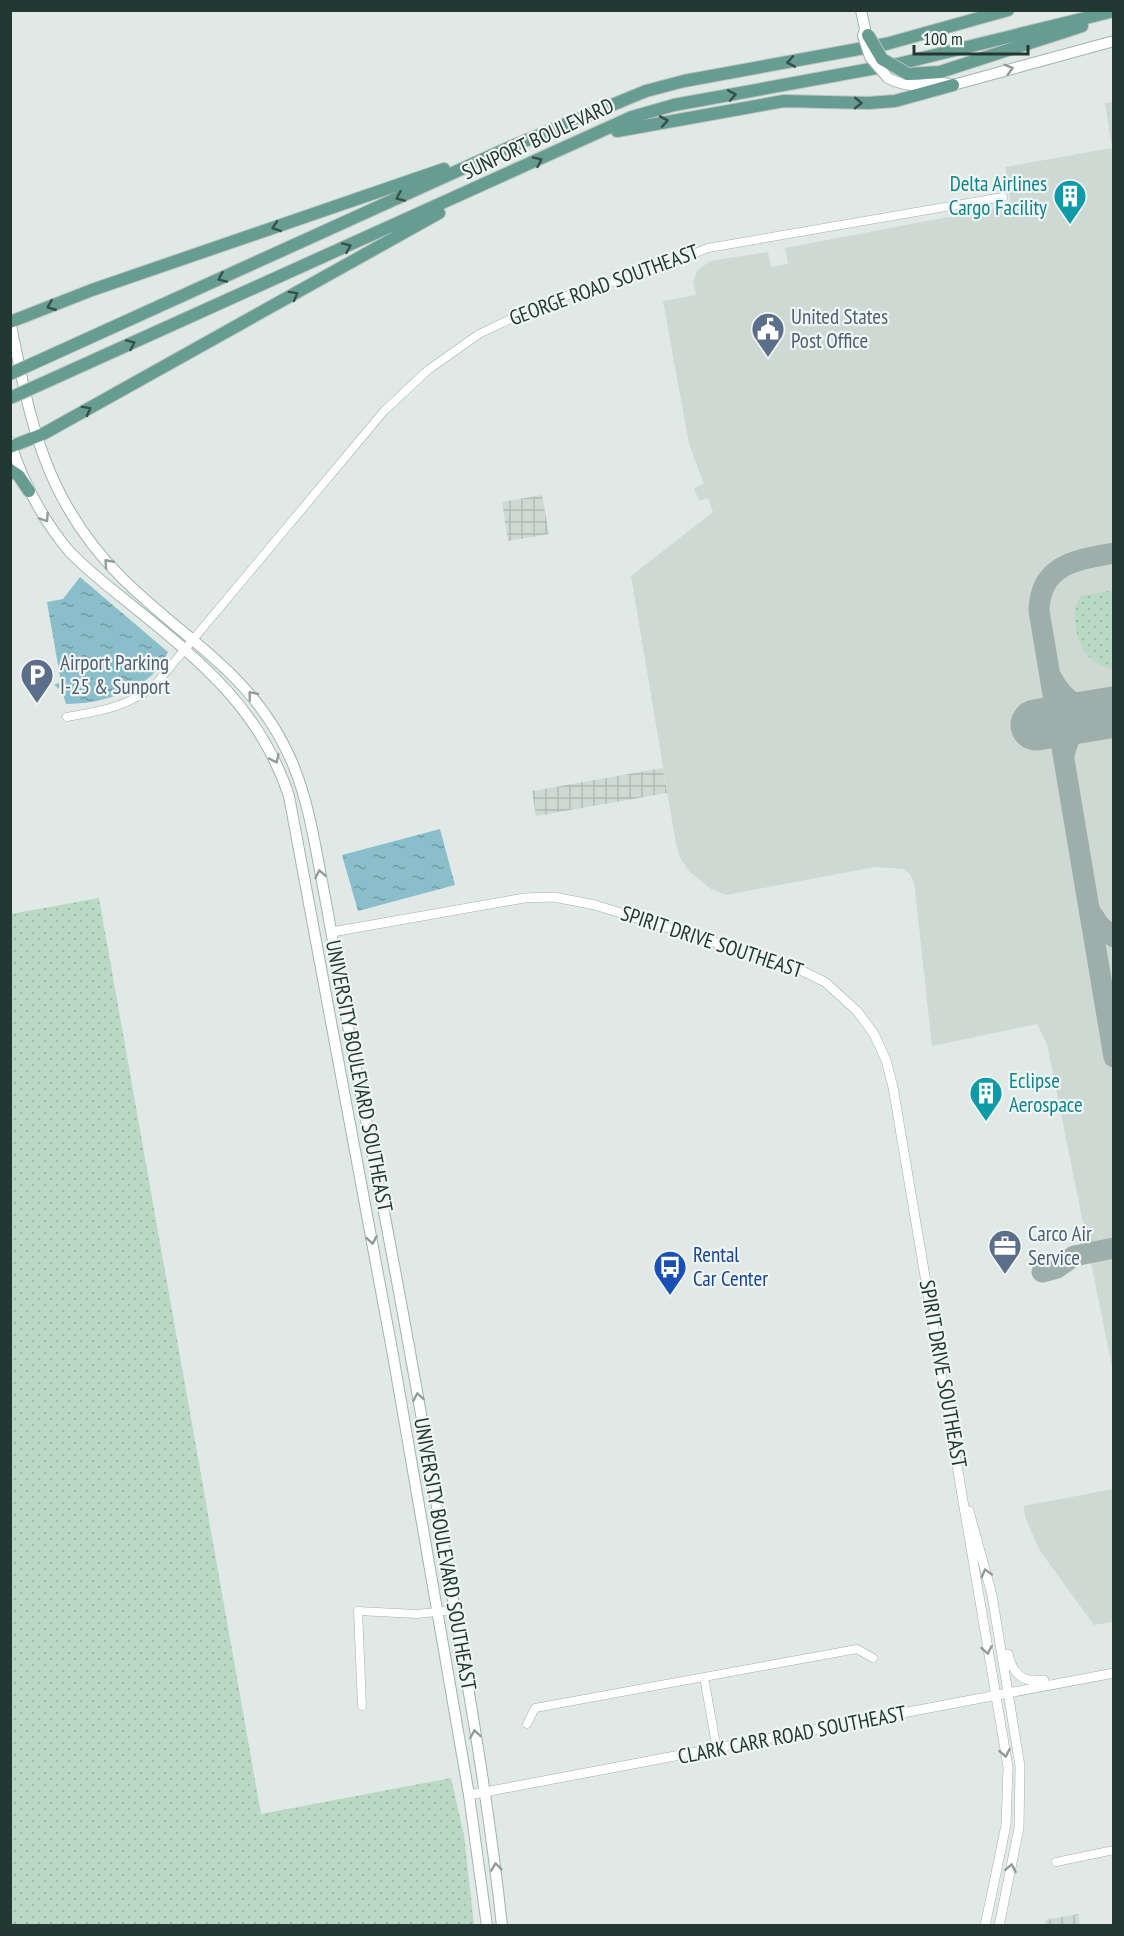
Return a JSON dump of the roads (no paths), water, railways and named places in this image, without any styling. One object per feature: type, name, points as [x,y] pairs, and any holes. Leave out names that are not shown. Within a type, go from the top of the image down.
[{"type":"main road","points":[[861,10],[870,57],[888,78],[915,86],[946,83],[953,85]]},
{"type":"main road","name":"SUNPORT BOULEVARD","points":[[10,374],[510,147],[646,91],[684,81],[886,45],[1008,10]]},
{"type":"main road","points":[[865,33],[882,59],[908,74],[940,72],[1113,13]]},
{"type":"main road","name":"SUNPORT BOULEVARD","points":[[10,398],[632,117],[674,105],[898,64],[1113,13]]},
{"type":"main road","points":[[587,138],[638,125],[770,103],[811,100],[881,102],[909,98],[1113,41]]},
{"type":"main road","points":[[11,321],[92,290],[510,147]]},
{"type":"main road","points":[[11,445],[36,437],[394,240],[489,183]]},
{"type":"main road","name":"UNIVERSITY BOULEVARD SOUTHEAST","points":[[11,321],[36,437],[58,491],[91,542],[132,587],[232,672],[256,700],[291,760],[307,808],[332,932],[455,1610],[485,1792],[502,1926]]},
{"type":"main road","name":"UNIVERSITY BOULEVARD SOUTHEAST","points":[[11,445],[29,491],[57,535],[81,563],[222,682],[245,709],[275,758],[294,811],[469,1795],[487,1926]]},
{"type":"main road","points":[[10,470],[19,476],[29,491]]},
{"type":"main road","name":"SPIRIT DRIVE SOUTHEAST","points":[[317,935],[332,932]]},
{"type":"street","name":"GEORGE ROAD SOUTHEAST","points":[[66,717],[117,707],[137,698],[164,677],[393,401],[439,361],[490,328],[546,302],[653,270],[708,248],[1003,197]]},
{"type":"street","name":"SPIRIT DRIVE SOUTHEAST","points":[[332,932],[524,898],[562,898],[595,905],[794,967],[825,982],[842,995],[858,1011],[874,1034],[890,1073],[963,1488]]},
{"type":"street","points":[[963,1488],[992,1595],[1020,1767],[1019,1828],[999,1926]]},
{"type":"street","points":[[963,1488],[971,1561],[1008,1767],[1006,1825],[986,1926]]},
{"type":"street","points":[[992,1595],[1001,1614],[1010,1664],[1017,1674],[1034,1682],[1077,1674],[1091,1677]]},
{"type":"street","points":[[362,1706],[358,1611],[437,1613],[455,1610]]},
{"type":"street","points":[[526,1724],[535,1708],[857,1649],[873,1658]]},
{"type":"street","name":"CLARK CARR ROAD SOUTHEAST","points":[[469,1795],[1113,1673]]},
{"type":"street","points":[[704,1677],[717,1749]]},
{"type":"street","points":[[1056,1862],[1113,1850]]},
{"type":"water","points":[[80,577],[168,652],[161,665],[151,676],[125,692],[110,698],[66,704],[62,691],[54,685],[61,682],[47,602],[63,599]]},
{"type":"water","points":[[440,829],[455,885],[358,911],[342,855]]},
{"type":"place","name":"Delta Airlines Cargo Facility","points":[[1070,225]]},
{"type":"place","name":"United States Post Office","points":[[768,358]]},
{"type":"place","name":"Airport Parking I-25 & Sunport","points":[[37,704]]},
{"type":"place","name":"Eclipse Aerospace","points":[[986,1122]]},
{"type":"place","name":"Carco Air Service","points":[[1005,1275]]},
{"type":"place","name":"Rental Car Center","points":[[670,1296]]}]
